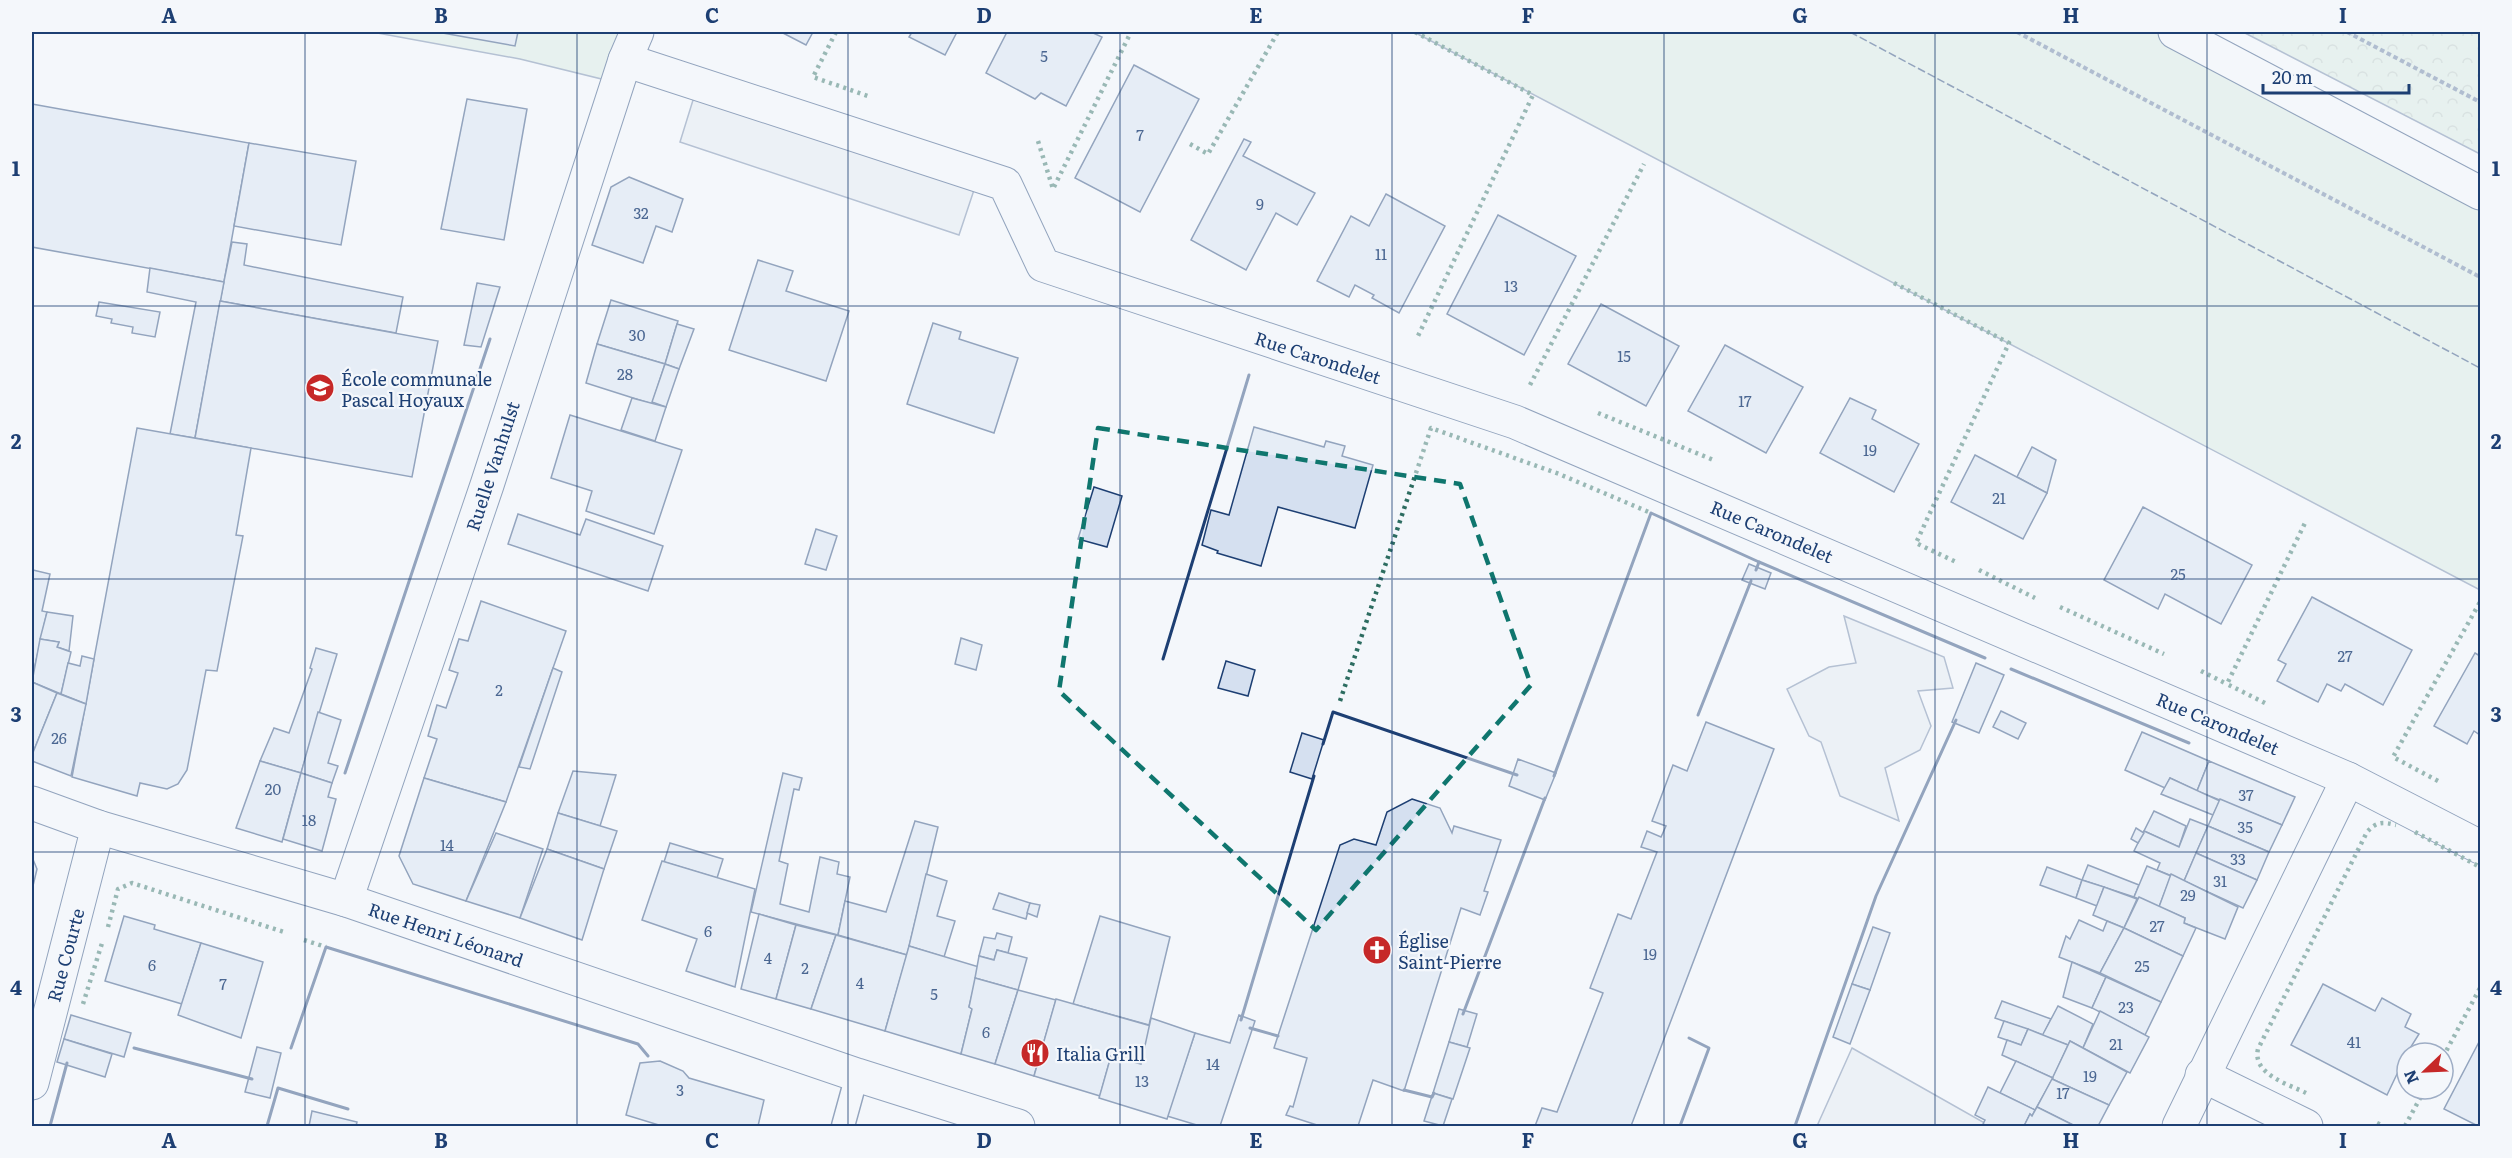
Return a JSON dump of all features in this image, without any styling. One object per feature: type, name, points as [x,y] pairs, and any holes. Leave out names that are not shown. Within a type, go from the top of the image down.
[{"type":"street","points":[[2175,32],[2481,194]]},
{"type":"street","name":"Rue Carondelet","points":[[631,46],[1005,184],[1042,266],[1515,422],[2348,779],[2481,847]]},
{"type":"street","name":"Ruelle Vanhulst","points":[[346,900],[487,485],[631,46]]},
{"type":"street","points":[[2178,1126],[2348,779]]},
{"type":"street","name":"Rue Henri Léonard","points":[[32,803],[98,826],[346,900],[857,1075],[1018,1126]]},
{"type":"street","name":"Rue Courte","points":[[32,1083],[98,826]]},
{"type":"street","points":[[2202,1074],[2306,1126]]},
{"type":"lane","points":[[843,1126],[857,1075]]},
{"type":"path","points":[[2017,32],[2481,277]]},
{"type":"path","points":[[2347,32],[2481,102]]},
{"type":"highlighted area","points":[[1098,428],[1460,484],[1531,685],[1316,930],[1059,691]]},
{"type":"green space","points":[[372,32],[637,32],[618,83],[520,59]]},
{"type":"green space","points":[[1414,32],[2175,32],[2480,193],[2480,590]]},
{"type":"green space","points":[[2243,32],[2480,32],[2480,154]]},
{"type":"shaded area","points":[[698,84],[979,175],[959,235],[680,142]]},
{"type":"shaded area","points":[[1844,616],[1944,657],[1953,688],[1918,691],[1931,726],[1920,750],[1885,768],[1899,821],[1840,796],[1821,742],[1809,736],[1787,689],[1829,667],[1856,663]]},
{"type":"shaded area","points":[[1852,1048],[1990,1126],[1817,1126]]},
{"type":"building","points":[[437,32],[518,32],[515,46]]},
{"type":"building","points":[[781,32],[813,32],[806,45]]},
{"type":"building","points":[[912,32],[957,32],[945,55],[909,37]]},
{"type":"building","points":[[1007,32],[1091,32],[1102,37],[1066,106],[1041,93],[1035,99],[986,73]]},
{"type":"building","points":[[1134,65],[1199,99],[1140,212],[1075,178]]},
{"type":"building","points":[[467,99],[527,109],[504,240],[441,229]]},
{"type":"building","points":[[32,104],[249,143],[224,282],[32,247]]},
{"type":"building","points":[[1244,139],[1251,142],[1243,156],[1315,193],[1297,225],[1276,213],[1246,270],[1191,240]]},
{"type":"building","points":[[249,143],[356,161],[341,245],[234,226]]},
{"type":"building","points":[[629,177],[683,199],[672,232],[656,226],[643,263],[592,245],[611,187]]},
{"type":"building","points":[[1386,194],[1445,226],[1399,313],[1372,298],[1374,295],[1355,285],[1349,297],[1317,281],[1351,216],[1369,226]]},
{"type":"building","points":[[1498,215],[1576,256],[1524,355],[1447,314]]},
{"type":"building","points":[[232,242],[247,244],[244,265],[403,297],[396,333],[220,301]]},
{"type":"building","points":[[758,260],[793,271],[786,291],[849,311],[826,381],[729,350]]},
{"type":"building","points":[[150,268],[224,282],[195,438],[170,434],[196,302],[147,292]]},
{"type":"building","points":[[477,283],[500,287],[481,347],[464,345]]},
{"type":"building","points":[[611,300],[678,321],[665,364],[597,344]]},
{"type":"building","points":[[220,301],[438,341],[412,477],[195,438]]},
{"type":"building","points":[[99,302],[160,312],[155,337],[132,333],[133,327],[111,323],[112,319],[96,316]]},
{"type":"building","points":[[1601,304],[1679,346],[1646,406],[1568,364]]},
{"type":"building","points":[[933,323],[961,332],[959,339],[1018,358],[994,433],[907,404]]},
{"type":"building","points":[[677,324],[694,329],[679,369],[665,364]]},
{"type":"building","points":[[597,344],[665,364],[652,404],[586,383]]},
{"type":"building","points":[[1725,345],[1803,387],[1766,453],[1688,411]]},
{"type":"building","points":[[665,364],[679,369],[666,407],[652,402]]},
{"type":"building","points":[[632,398],[666,407],[655,441],[621,430]]},
{"type":"building","points":[[1850,398],[1876,410],[1872,419],[1919,444],[1894,492],[1820,453]]},
{"type":"building","points":[[570,415],[682,450],[654,534],[586,511],[592,491],[551,478]]},
{"type":"building","points":[[1254,427],[1324,447],[1326,441],[1345,446],[1342,456],[1373,465],[1355,528],[1278,507],[1261,566],[1217,553],[1218,551],[1202,545],[1211,510],[1229,515]]},
{"type":"building","points":[[137,428],[251,448],[236,535],[243,536],[217,671],[206,670],[187,770],[178,784],[167,789],[140,783],[137,796],[72,777]]},
{"type":"building","points":[[2032,447],[2056,460],[2047,493],[2017,477]]},
{"type":"building","points":[[1975,455],[2047,493],[2023,539],[1951,502]]},
{"type":"building","points":[[1094,487],[1122,496],[1107,547],[1078,539]]},
{"type":"building","points":[[2143,507],[2252,565],[2221,624],[2165,594],[2158,609],[2104,580]]},
{"type":"building","points":[[518,514],[580,535],[586,519],[663,546],[648,591],[508,544]]},
{"type":"building","points":[[816,529],[837,536],[826,570],[805,564]]},
{"type":"building","points":[[1749,564],[1771,573],[1765,589],[1742,580]]},
{"type":"building","points":[[33,570],[50,574],[42,611],[47,612],[32,679]]},
{"type":"building","points":[[2312,597],[2412,650],[2383,705],[2345,684],[2341,691],[2327,684],[2318,702],[2277,681],[2286,664],[2278,660]]},
{"type":"building","points":[[481,601],[566,631],[506,802],[424,778],[437,739],[428,736],[437,705],[446,708],[458,673],[449,670],[459,639],[468,641]]},
{"type":"building","points":[[47,612],[73,616],[69,651],[57,647],[59,642],[40,639]]},
{"type":"building","points":[[961,638],[982,645],[976,670],[955,664]]},
{"type":"building","points":[[40,639],[59,642],[57,647],[71,652],[61,694],[32,682]]},
{"type":"building","points":[[316,648],[337,654],[301,773],[260,761],[274,728],[289,733],[312,669],[310,668]]},
{"type":"building","points":[[2475,653],[2480,656],[2480,735],[2474,731],[2467,744],[2434,726]]},
{"type":"building","points":[[82,656],[94,659],[86,704],[61,694],[68,663],[80,666]]},
{"type":"building","points":[[1226,661],[1255,670],[1248,696],[1218,688]]},
{"type":"building","points":[[1976,663],[2004,675],[1979,733],[1952,722]]},
{"type":"building","points":[[553,668],[562,672],[530,769],[519,767]]},
{"type":"building","points":[[32,682],[57,693],[32,755]]},
{"type":"building","points":[[57,693],[86,704],[71,776],[32,761],[32,755]]},
{"type":"building","points":[[2001,711],[2026,723],[2018,739],[1993,727]]},
{"type":"building","points":[[318,712],[341,720],[328,763],[338,766],[332,783],[301,773]]},
{"type":"building","points":[[1706,722],[1774,749],[1631,1126],[1535,1126],[1542,1108],[1557,1112],[1603,993],[1590,988],[1618,914],[1631,919],[1657,852],[1641,847],[1647,831],[1661,837],[1666,826],[1652,821],[1673,765],[1687,771]]},
{"type":"building","points":[[2142,732],[2209,761],[2197,791],[2170,778],[2165,788],[2125,770]]},
{"type":"building","points":[[1302,733],[1324,740],[1312,779],[1290,772]]},
{"type":"building","points":[[1518,759],[1556,773],[1545,800],[1509,786]]},
{"type":"building","points":[[260,761],[301,773],[282,842],[236,828]]},
{"type":"building","points":[[2209,761],[2295,797],[2282,825],[2197,791]]},
{"type":"building","points":[[573,771],[616,775],[600,826],[558,813]]},
{"type":"building","points":[[301,773],[332,783],[328,797],[336,799],[322,851],[283,839]]},
{"type":"building","points":[[783,773],[802,778],[799,790],[794,789],[779,861],[788,864],[780,904],[809,912],[820,857],[839,862],[837,874],[850,877],[838,935],[751,912]]},
{"type":"building","points":[[424,778],[506,802],[466,901],[413,884],[399,856]]},
{"type":"building","points":[[2170,778],[2220,801],[2213,815],[2161,794]]},
{"type":"building","name":"Église Saint-Pierre","points":[[1412,799],[1440,808],[1452,833],[1454,826],[1501,840],[1484,891],[1488,892],[1480,915],[1461,908],[1404,1091],[1373,1080],[1358,1126],[1320,1126],[1286,1115],[1290,1106],[1293,1107],[1307,1058],[1274,1048],[1340,845],[1354,839],[1376,845],[1387,812]]},
{"type":"building","points":[[2220,799],[2282,825],[2269,852],[2208,826]]},
{"type":"building","points":[[2154,811],[2186,826],[2179,847],[2144,831]]},
{"type":"building","points":[[558,813],[617,831],[604,869],[547,849]]},
{"type":"building","points":[[2190,819],[2208,826],[2184,881],[2157,870],[2160,863],[2134,851],[2144,831],[2179,847]]},
{"type":"building","points":[[915,821],[938,827],[907,955],[838,935],[845,901],[886,912]]},
{"type":"building","points":[[2208,826],[2269,852],[2257,880],[2196,853]]},
{"type":"building","points":[[2136,828],[2144,833],[2138,843],[2131,839]]},
{"type":"building","points":[[496,833],[543,849],[520,918],[466,901]]},
{"type":"building","points":[[670,843],[723,859],[717,878],[664,862]]},
{"type":"building","points":[[547,849],[604,869],[582,940],[520,918]]},
{"type":"building","points":[[2196,853],[2257,880],[2243,908],[2184,881]]},
{"type":"building","points":[[32,857],[37,869],[32,890]]},
{"type":"building","points":[[662,861],[755,889],[735,987],[686,971],[697,939],[642,920]]},
{"type":"building","points":[[2088,865],[2139,885],[2134,897],[2082,880]]},
{"type":"building","points":[[2147,866],[2171,876],[2159,907],[2134,897]]},
{"type":"building","points":[[2047,867],[2082,880],[2076,898],[2040,885]]},
{"type":"building","points":[[926,874],[947,881],[937,916],[955,921],[944,957],[909,946]]},
{"type":"building","points":[[2171,874],[2238,907],[2225,939],[2184,923],[2185,918],[2159,907]]},
{"type":"building","points":[[2082,880],[2104,887],[2097,906],[2076,898]]},
{"type":"building","points":[[2104,887],[2137,899],[2124,928],[2093,915]]},
{"type":"building","points":[[999,893],[1030,903],[1026,919],[993,909]]},
{"type":"building","points":[[2139,897],[2185,918],[2184,923],[2196,928],[2183,956],[2124,928]]},
{"type":"building","points":[[1030,903],[1040,905],[1037,917],[1027,913]]},
{"type":"building","points":[[759,914],[796,925],[776,999],[741,989]]},
{"type":"building","points":[[124,916],[155,925],[154,929],[201,943],[182,1004],[105,981]]},
{"type":"building","points":[[1100,916],[1170,937],[1149,1025],[1073,1004]]},
{"type":"building","points":[[2079,920],[2103,931],[2107,921],[2124,928],[2100,973],[2059,957],[2066,936],[2070,939]]},
{"type":"building","points":[[796,925],[836,935],[811,1009],[776,999]]},
{"type":"building","points":[[1873,927],[1890,933],[1870,990],[1852,984]]},
{"type":"building","points":[[2124,928],[2183,956],[2161,1002],[2100,973]]},
{"type":"building","points":[[997,933],[1012,937],[1008,953],[997,950],[994,960],[979,956],[984,937],[995,939]]},
{"type":"building","points":[[836,935],[907,955],[885,1031],[811,1009]]},
{"type":"building","points":[[201,943],[263,962],[241,1038],[178,1015]]},
{"type":"building","points":[[909,946],[979,967],[961,1054],[885,1031]]},
{"type":"building","points":[[997,950],[1027,958],[1018,990],[975,978],[979,956],[994,960]]},
{"type":"building","points":[[2072,962],[2106,977],[2092,1008],[2063,997]]},
{"type":"building","points":[[2106,977],[2161,1002],[2145,1035],[2092,1008]]},
{"type":"building","points":[[975,978],[1018,990],[995,1064],[961,1054],[972,1009],[969,1007]]},
{"type":"building","points":[[1852,984],[1870,990],[1850,1044],[1833,1037]]},
{"type":"building","points":[[2323,984],[2375,1011],[2382,998],[2411,1014],[2405,1027],[2419,1034],[2415,1041],[2395,1041],[2395,1078],[2387,1095],[2291,1045]]},
{"type":"building","points":[[1018,990],[1056,1000],[1034,1076],[995,1064]]},
{"type":"building","points":[[1056,999],[1151,1026],[1141,1064],[1111,1056],[1100,1096],[1034,1076]]},
{"type":"building","points":[[2002,1001],[2051,1019],[2043,1035],[1995,1018]]},
{"type":"building","points":[[2058,1006],[2093,1024],[2083,1048],[2070,1041],[2068,1045],[2042,1036]]},
{"type":"building","points":[[1459,1009],[1477,1014],[1467,1047],[1449,1042]]},
{"type":"building","points":[[2100,1011],[2149,1037],[2130,1073],[2083,1048]]},
{"type":"building","points":[[71,1015],[131,1033],[124,1057],[64,1039]]},
{"type":"building","points":[[1239,1015],[1255,1021],[1220,1126],[1200,1126],[1167,1116],[1195,1033],[1230,1043]]},
{"type":"building","points":[[1151,1018],[1195,1033],[1167,1119],[1099,1098],[1111,1056],[1141,1064]]},
{"type":"building","points":[[2004,1021],[2028,1029],[2021,1045],[1998,1037]]},
{"type":"building","points":[[2028,1029],[2068,1045],[2053,1078],[2002,1055],[2007,1040],[2021,1045]]},
{"type":"building","points":[[64,1039],[112,1054],[105,1077],[57,1062]]},
{"type":"building","points":[[2480,1040],[2480,1126],[2444,1109],[2448,1101],[2455,1101],[2455,1088]]},
{"type":"building","points":[[2070,1041],[2127,1072],[2109,1105],[2052,1079]]},
{"type":"building","points":[[1449,1042],[1470,1048],[1453,1099],[1433,1093]]},
{"type":"building","points":[[257,1047],[281,1053],[270,1098],[245,1092]]},
{"type":"building","points":[[660,1061],[683,1071],[689,1078],[764,1100],[758,1126],[662,1126],[626,1115],[640,1063]]},
{"type":"building","points":[[2016,1061],[2053,1078],[2035,1110],[2000,1093]]},
{"type":"building","points":[[2052,1079],[2109,1105],[2098,1126],[2075,1126],[2037,1107]]},
{"type":"building","points":[[1988,1087],[2035,1110],[2032,1116],[2030,1114],[2024,1126],[1983,1124],[1985,1120],[1975,1115]]},
{"type":"building","points":[[1433,1093],[1452,1099],[1443,1126],[1424,1121]]},
{"type":"building","points":[[2037,1107],[2075,1126],[2024,1126],[2030,1114],[2032,1116]]},
{"type":"building","points":[[312,1111],[357,1122],[356,1126],[309,1126]]},
{"type":"hedge","points":[[836,32],[813,77],[868,96]]},
{"type":"hedge","points":[[1038,141],[1053,189],[1131,32]]},
{"type":"hedge","points":[[1190,144],[1208,154],[1278,32]]},
{"type":"hedge","points":[[1415,32],[1533,95],[1418,336]]},
{"type":"hedge","points":[[1530,385],[1644,164]]},
{"type":"hedge","points":[[1894,283],[2009,343],[1916,543],[1956,562]]},
{"type":"hedge","points":[[1598,413],[1716,461]]},
{"type":"hedge","points":[[1340,701],[1431,428],[1559,474],[1651,513]]},
{"type":"hedge","points":[[2265,703],[2227,684],[2305,523]]},
{"type":"hedge","points":[[1979,570],[2035,598]]},
{"type":"hedge","points":[[2438,781],[2393,757],[2480,602]]},
{"type":"hedge","points":[[2060,607],[2164,654]]},
{"type":"hedge","points":[[2201,671],[2227,684]]},
{"type":"hedge","points":[[2306,1093],[2281,1082],[2266,1072],[2260,1065],[2258,1049],[2367,832],[2380,823],[2396,825]]},
{"type":"hedge","points":[[2415,832],[2480,867]]},
{"type":"hedge","points":[[108,927],[118,889],[132,883],[287,933]]},
{"type":"hedge","points":[[83,1004],[103,940]]},
{"type":"hedge","points":[[304,940],[326,947]]},
{"type":"hedge","points":[[2452,1041],[2480,988]]},
{"type":"hedge","points":[[2405,1126],[2419,1101]]},
{"type":"hedge","points":[[2377,1123],[2383,1126]]},
{"type":"fence","points":[[1850,32],[2480,368]]},
{"type":"wall","points":[[345,773],[490,339]]},
{"type":"wall","points":[[1163,659],[1249,375]]},
{"type":"wall","points":[[1554,776],[1651,513],[1759,562],[1756,570]]},
{"type":"wall","points":[[1759,562],[1985,658]]},
{"type":"wall","points":[[1698,715],[1751,581]]},
{"type":"wall","points":[[2011,669],[2189,743]]},
{"type":"wall","points":[[1323,744],[1333,712],[1517,775]]},
{"type":"wall","points":[[1795,1126],[1876,896],[1956,720]]},
{"type":"wall","points":[[1241,1020],[1314,776]]},
{"type":"wall","points":[[1463,1014],[1545,798]]},
{"type":"wall","points":[[291,1048],[326,947],[638,1044],[648,1056]]},
{"type":"wall","points":[[1250,1028],[1278,1036]]},
{"type":"wall","points":[[1680,1126],[1709,1048],[1689,1038]]},
{"type":"wall","points":[[134,1048],[252,1079]]},
{"type":"wall","points":[[50,1126],[67,1063]]},
{"type":"wall","points":[[267,1126],[278,1088],[348,1109]]},
{"type":"wall","points":[[1404,1090],[1432,1097],[1434,1093]]},
{"type":"place","name":"École communale Pascal Hoyaux","points":[[320,388]]},
{"type":"place","name":"Église Saint-Pierre","points":[[1377,950]]},
{"type":"place","name":"Italia Grill","points":[[1035,1053]]}]
